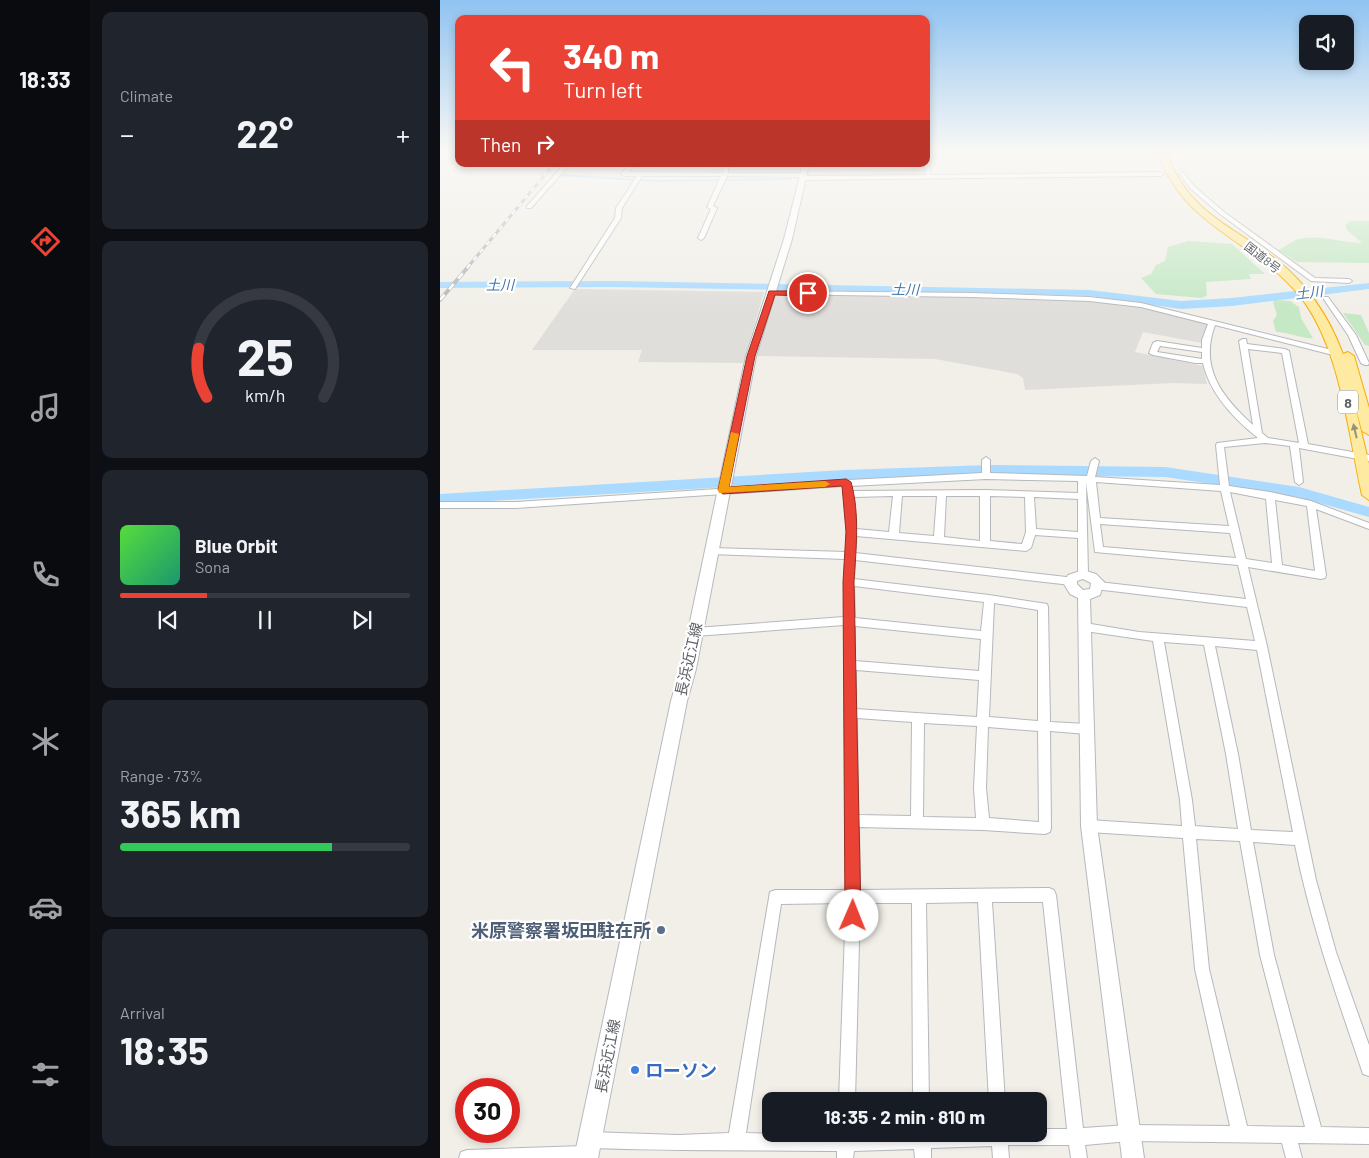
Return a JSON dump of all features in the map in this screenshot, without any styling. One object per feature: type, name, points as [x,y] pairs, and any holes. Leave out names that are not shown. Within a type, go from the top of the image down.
[{"type":"highway","name":"国道8号","points":[[1196,206],[1212,220],[1276,265],[1303,288]]},
{"type":"highway","name":"国道8号","points":[[1205,206],[1282,264],[1322,312],[1332,339],[1343,356],[1368,424]]},
{"type":"highway","name":"国道8号","points":[[1343,356],[1365,458],[1369,495]]},
{"type":"main road","name":"長浜近江線","points":[[588,1151],[751,356],[773,289],[795,206]]},
{"type":"street","points":[[573,288],[618,218],[620,206]]},
{"type":"street","points":[[701,238],[714,208],[710,206]]},
{"type":"street","points":[[1214,206],[1313,280],[1349,281]]},
{"type":"street","points":[[773,289],[1089,299],[1141,305],[1367,363]]},
{"type":"street","points":[[1326,298],[1352,335],[1367,363]]},
{"type":"street","points":[[1212,323],[1208,331],[1206,361],[1214,387],[1248,427],[1265,440]]},
{"type":"street","points":[[1240,330],[1258,434]]},
{"type":"street","points":[[1206,351],[1157,343],[1152,353],[1195,362],[1206,361]]},
{"type":"street","points":[[1244,346],[1285,351],[1304,446]]},
{"type":"street","points":[[1365,458],[1265,440],[1220,445],[1225,487],[1262,646],[1300,839],[1329,952],[1369,1068]]},
{"type":"street","points":[[1294,444],[1299,482]]},
{"type":"street","points":[[986,460],[986,476]]},
{"type":"street","points":[[1083,574],[1082,496],[1094,461]]},
{"type":"street","points":[[848,488],[986,476],[1088,478],[1225,487],[1311,504],[1369,526]]},
{"type":"street","points":[[1088,478],[1098,550],[1241,562],[1321,576],[1311,504]]},
{"type":"street","points":[[440,506],[516,505],[725,482],[848,488],[898,494],[985,493],[1082,496]]},
{"type":"street","points":[[847,1092],[853,897],[849,621],[851,532],[848,488]]},
{"type":"street","points":[[939,540],[942,493]]},
{"type":"street","points":[[985,493],[985,543]]},
{"type":"street","points":[[894,534],[898,494]]},
{"type":"street","points":[[851,532],[894,534],[1026,548],[1031,532],[1029,494]]},
{"type":"street","points":[[1270,495],[1277,568]]},
{"type":"street","points":[[1095,521],[1234,530]]},
{"type":"street","points":[[1031,532],[1082,535]]},
{"type":"street","points":[[711,551],[850,556],[1071,581]]},
{"type":"street","points":[[1071,581],[1075,576],[1083,574],[1096,579],[1099,586]]},
{"type":"street","points":[[1071,581],[1073,590],[1084,595],[1093,594],[1099,586]]},
{"type":"street","points":[[849,582],[1043,607],[1045,828],[983,824],[852,821]]},
{"type":"street","points":[[1099,586],[1252,604]]},
{"type":"street","points":[[1084,595],[1089,826],[1133,1158]]},
{"type":"street","points":[[983,824],[980,788],[989,599]]},
{"type":"street","points":[[695,632],[849,621],[986,636]]},
{"type":"street","points":[[1085,627],[1158,638],[1262,646]]},
{"type":"street","points":[[1158,638],[1186,800],[1187,831],[1202,969],[1240,1133]]},
{"type":"street","points":[[1209,642],[1232,754],[1244,835],[1267,954],[1315,1135]]},
{"type":"street","points":[[850,665],[984,676]]},
{"type":"street","points":[[851,713],[1087,729]]},
{"type":"street","points":[[917,822],[918,718]]},
{"type":"street","points":[[1089,826],[1300,839]]},
{"type":"street","points":[[736,1141],[775,897],[986,897],[1050,895],[1079,1158]]},
{"type":"street","points":[[919,896],[921,1092]]},
{"type":"street","points":[[986,897],[997,1092]]},
{"type":"street","points":[[1047,1136],[1076,1137],[1129,1132],[1369,1136]]},
{"type":"street","points":[[1288,1136],[1294,1158]]},
{"type":"street","points":[[466,1158],[588,1151],[678,1143],[736,1141],[846,1145],[874,1142]]},
{"type":"street","points":[[922,1142],[923,1158]]},
{"type":"street","points":[[1000,1142],[1001,1158]]},
{"type":"shaded area","points":[[575,289],[764,292],[743,363],[638,362],[642,350],[532,350]]},
{"type":"shaded area","points":[[773,294],[1087,300],[1140,307],[1207,323],[1202,343],[1143,332],[1135,352],[1203,366],[1207,384],[1174,383],[1025,390],[1023,378],[1017,374],[935,359],[757,356]]},
{"type":"green space","points":[[1350,221],[1369,221],[1369,263],[1297,262],[1278,250],[1296,240],[1307,238],[1362,243],[1346,229],[1346,224]]},
{"type":"green space","points":[[1188,241],[1232,244],[1265,274],[1249,274],[1251,279],[1206,282],[1207,295],[1202,298],[1156,294],[1141,278],[1151,274],[1156,265],[1165,261],[1168,247]]},
{"type":"green space","points":[[1275,300],[1290,301],[1299,307],[1301,318],[1313,338],[1276,332],[1273,321],[1277,315],[1273,302]]},
{"type":"green space","points":[[1343,313],[1361,315],[1369,333],[1369,346],[1365,345]]},
{"type":"waterway","name":"土川","points":[[440,285],[612,284],[1020,291],[1090,293],[1181,305],[1232,302],[1369,286]]},
{"type":"waterway","points":[[440,499],[844,475],[990,470],[1165,472],[1299,492],[1369,512]]},
{"type":"railway","points":[[467,268],[519,206]]},
{"type":"railway","points":[[440,300],[468,267]]},
{"type":"slow traffic","points":[[734,434],[723,490],[825,484]]},
{"type":"place","name":"米原警察署坂田駐在所","points":[[661,930]]},
{"type":"place","name":"ローソン","points":[[635,1070]]},
{"type":"route","points":[[808,293],[772,293],[751,356],[723,490],[846,482],[849,494],[851,532],[849,621],[853,916]]}]
